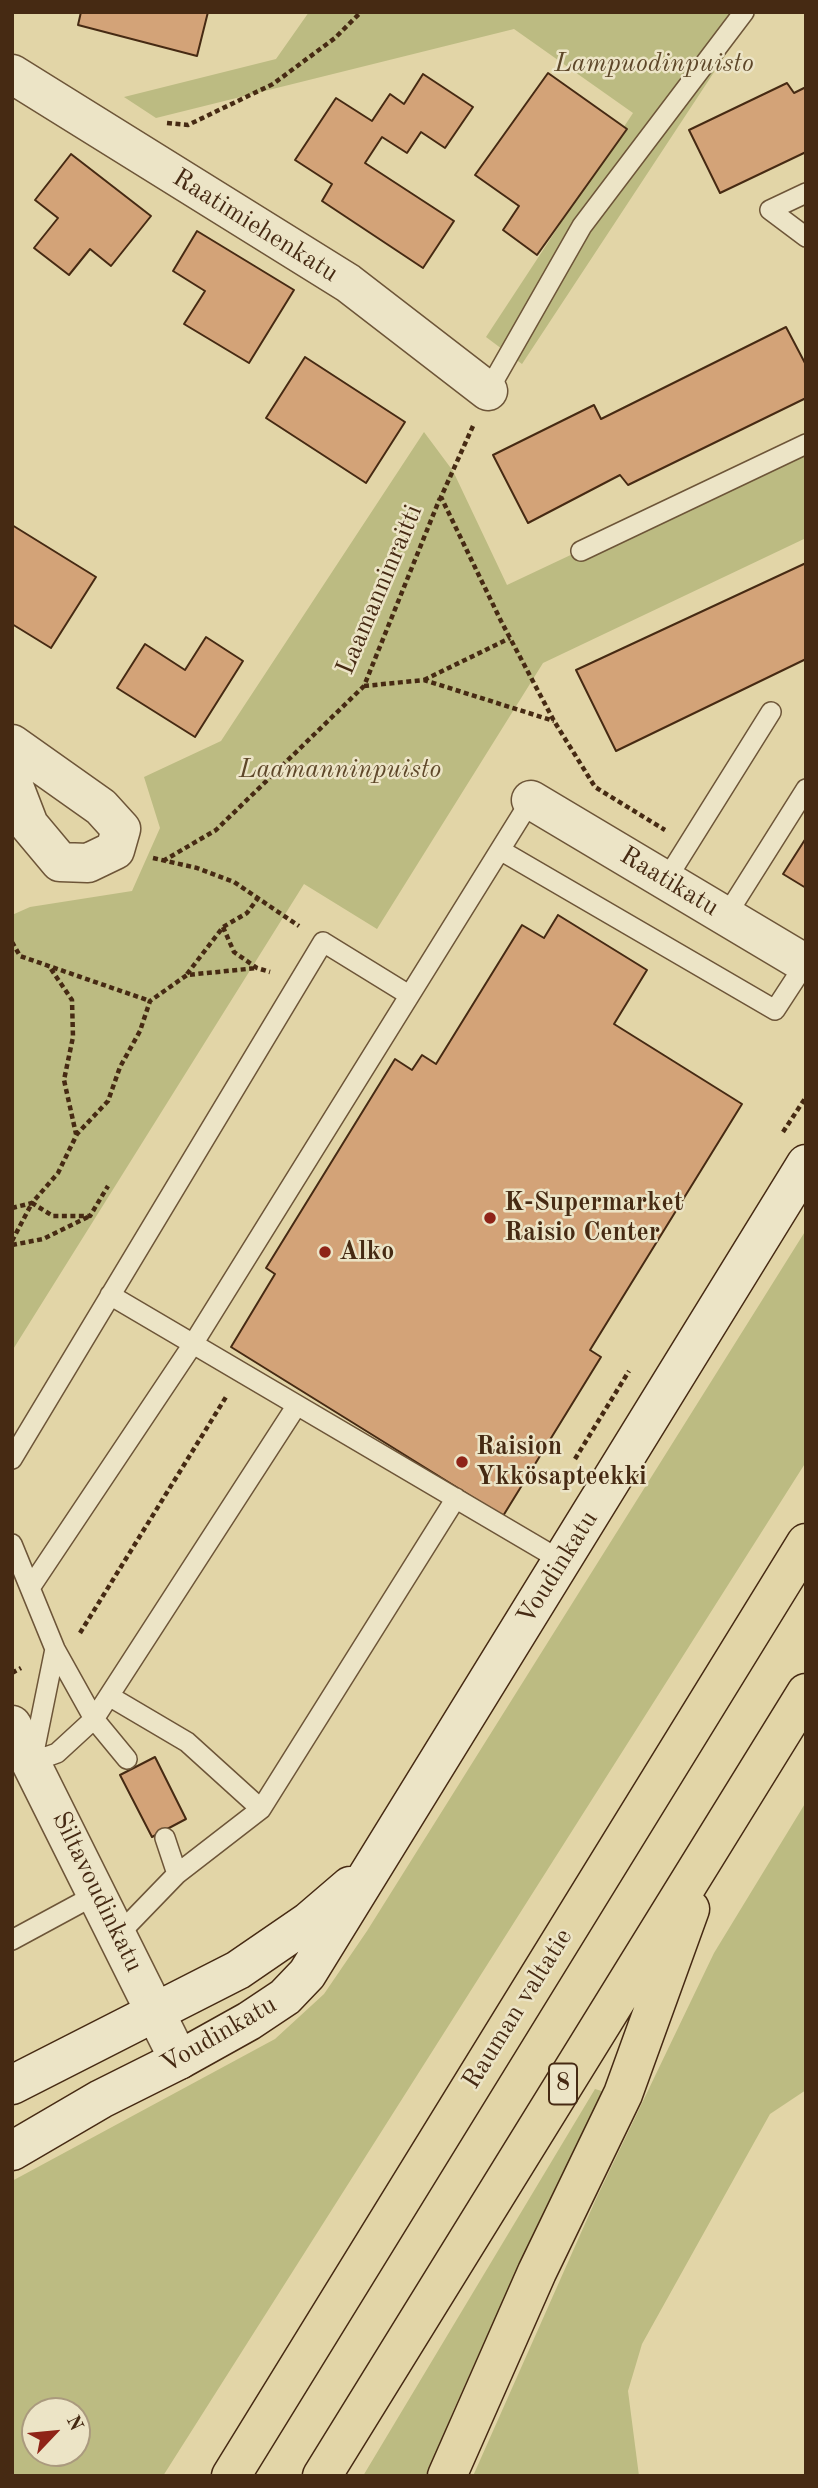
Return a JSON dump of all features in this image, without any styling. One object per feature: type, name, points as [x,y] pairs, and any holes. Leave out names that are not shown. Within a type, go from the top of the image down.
[{"type":"highway","name":"Rauman valtatie","points":[[231,2476],[806,1543]]},
{"type":"highway","name":"8","points":[[322,2476],[806,1693]]},
{"type":"highway","points":[[447,2476],[537,2272],[623,2094],[717,1834]]},
{"type":"main road","name":"Raatimiehenkatu","points":[[12,74],[348,283],[488,391]]},
{"type":"main road","points":[[12,744],[101,807],[121,830],[115,850],[88,863],[60,862],[29,825],[12,781]]},
{"type":"main road","name":"Raatikatu","points":[[531,800],[805,964]]},
{"type":"main road","name":"Voudinkatu","points":[[12,2151],[101,2099],[179,2060],[285,1997],[307,1974],[562,1560],[791,1154]]},
{"type":"main road","name":"Siltavoudinkatu","points":[[12,1725],[179,2060]]},
{"type":"main road","name":"Voudinkatu","points":[[12,2085],[238,1969],[298,1929],[376,1864]]},
{"type":"lane","points":[[488,391],[582,226],[744,12]]},
{"type":"lane","points":[[806,193],[770,210],[806,237]]},
{"type":"lane","points":[[581,551],[806,444]]},
{"type":"lane","points":[[666,880],[771,712]]},
{"type":"lane","points":[[726,916],[806,789]]},
{"type":"lane","points":[[30,1588],[193,1344],[531,800]]},
{"type":"lane","points":[[500,850],[775,1010],[805,964]]},
{"type":"lane","points":[[12,1459],[323,942],[410,995]]},
{"type":"lane","points":[[110,1295],[562,1560]]},
{"type":"lane","points":[[32,1762],[57,1753],[94,1719],[297,1405]]},
{"type":"lane","points":[[117,1935],[177,1874],[261,1809],[456,1498]]},
{"type":"lane","points":[[12,1544],[55,1649],[94,1719],[127,1759]]},
{"type":"lane","points":[[32,1762],[55,1649]]},
{"type":"lane","points":[[109,1696],[187,1742],[261,1809]]},
{"type":"lane","points":[[165,1838],[177,1874]]},
{"type":"lane","points":[[12,1940],[97,1894]]},
{"type":"path","points":[[161,123],[188,125],[273,84],[335,38],[361,12]]},
{"type":"path","name":"Laamanninraitti","points":[[163,861],[216,830],[364,686],[441,497],[488,391]]},
{"type":"path","points":[[441,497],[554,721],[596,787],[688,844]]},
{"type":"path","points":[[364,686],[424,680],[510,638]]},
{"type":"path","points":[[424,680],[554,721]]},
{"type":"path","points":[[115,850],[197,868],[234,882],[323,942]]},
{"type":"path","points":[[12,1243],[32,1203],[58,1173],[76,1134],[108,1101],[120,1068],[140,1031],[150,1001],[187,975],[223,927],[247,913],[258,898]]},
{"type":"path","points":[[187,975],[257,968],[234,952],[223,927]]},
{"type":"path","points":[[12,942],[20,956],[51,969],[150,1001]]},
{"type":"path","points":[[51,969],[72,1000],[73,1037],[64,1080],[76,1134]]},
{"type":"path","points":[[791,1154],[806,1097]]},
{"type":"path","points":[[12,1243],[43,1239],[90,1216],[107,1186]]},
{"type":"path","points":[[12,1208],[32,1203],[54,1216],[90,1216]]},
{"type":"path","points":[[572,1465],[635,1363]]},
{"type":"path","points":[[12,1672],[79,1634],[242,1372]]},
{"type":"green space","name":"Lampuodinpuisto","points":[[309,12],[759,12],[751,16],[522,364],[486,337],[633,113],[514,29],[156,118],[124,97],[276,59]]},
{"type":"green space","name":"Laamanninpuisto","points":[[424,432],[453,471],[507,585],[806,444],[806,538],[543,663],[377,929],[304,884],[12,1351],[12,915],[30,907],[132,891],[160,828],[144,777],[221,741]]},
{"type":"green space","points":[[806,1230],[806,1462],[163,2476],[12,2476],[12,2181],[275,2039],[324,1994],[367,1931]]},
{"type":"green space","points":[[806,1802],[806,2090],[770,2114],[642,2344],[628,2391],[639,2476],[473,2476],[596,2199],[714,1953]]},
{"type":"green space","points":[[595,2089],[605,2092],[574,2164],[528,2245],[454,2409],[427,2476],[363,2476]]},
{"type":"building","points":[[81,12],[208,12],[197,56],[78,25]]},
{"type":"building","points":[[548,73],[627,129],[537,255],[503,230],[519,206],[475,175]]},
{"type":"building","points":[[423,74],[473,107],[445,148],[421,132],[407,153],[382,137],[365,163],[454,221],[423,268],[322,201],[332,184],[295,160],[336,98],[372,121],[390,94],[404,104]]},
{"type":"building","points":[[787,83],[794,93],[806,87],[806,152],[720,193],[689,130]]},
{"type":"building","points":[[71,154],[151,216],[111,266],[90,249],[69,275],[34,248],[58,218],[35,200]]},
{"type":"building","points":[[197,231],[294,290],[249,363],[184,324],[205,291],[173,271]]},
{"type":"building","points":[[786,327],[806,365],[806,398],[628,485],[620,475],[528,523],[493,455],[594,405],[601,419]]},
{"type":"building","points":[[305,357],[405,422],[366,483],[266,418]]},
{"type":"building","points":[[12,525],[96,577],[51,648],[12,624]]},
{"type":"building","points":[[806,563],[806,659],[616,751],[576,670]]},
{"type":"building","points":[[206,637],[243,661],[195,737],[117,688],[145,644],[185,670]]},
{"type":"building","points":[[806,838],[806,888],[783,874]]},
{"type":"building","points":[[558,915],[647,970],[614,1024],[742,1104],[590,1350],[601,1357],[503,1516],[231,1347],[275,1274],[266,1268],[395,1059],[412,1070],[422,1055],[436,1064],[522,925],[544,938]]},
{"type":"building","points":[[155,1757],[186,1819],[152,1837],[120,1775]]},
{"type":"place","name":"K-Supermarket Raisio Center","points":[[490,1218]]},
{"type":"place","name":"Alko","points":[[325,1252]]},
{"type":"place","name":"Raision Ykkösapteekki","points":[[462,1462]]}]
